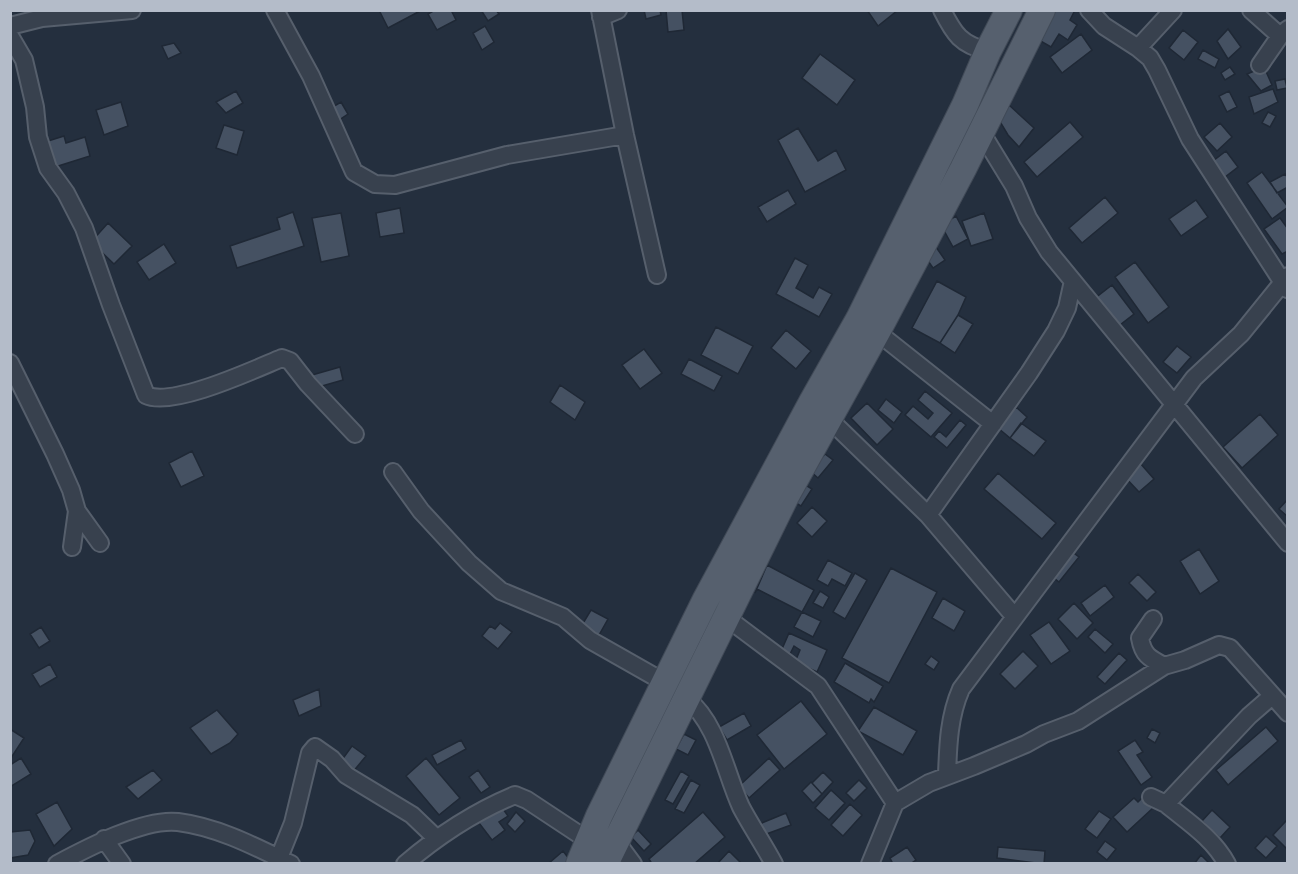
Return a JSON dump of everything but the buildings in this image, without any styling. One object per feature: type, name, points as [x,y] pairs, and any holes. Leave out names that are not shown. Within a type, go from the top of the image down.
[{"type":"main road","points":[[584,852],[599,816],[710,591],[864,310],[960,116],[988,51],[1009,10]]},
{"type":"main road","points":[[605,864],[786,496],[877,332],[1042,10]]},
{"type":"street","points":[[10,26],[42,18],[132,10]]},
{"type":"street","points":[[275,10],[311,76],[354,172],[375,183],[395,185],[507,155],[625,135]]},
{"type":"street","points":[[618,10],[600,14],[657,275]]},
{"type":"street","points":[[942,10],[958,38],[973,47],[988,51]]},
{"type":"street","points":[[947,775],[954,704],[967,680],[1194,378],[1241,334],[1286,283],[1190,139],[1150,58],[1104,26],[1089,10]]},
{"type":"street","points":[[1138,48],[1173,10]]},
{"type":"street","points":[[1251,10],[1284,32],[1260,65]]},
{"type":"street","points":[[10,36],[24,60],[35,107],[38,137],[48,168],[66,193],[84,228],[146,395],[154,398],[197,392],[282,358],[290,361],[308,384],[355,434]]},
{"type":"street","points":[[981,132],[1014,186],[1049,252],[1287,543]]},
{"type":"street","points":[[928,515],[1056,331],[1067,308],[1073,281]]},
{"type":"street","points":[[877,332],[993,424]]},
{"type":"street","points":[[10,363],[55,454],[71,490],[77,511],[100,543]]},
{"type":"street","points":[[828,418],[928,515],[1014,616]]},
{"type":"street","points":[[393,472],[421,511],[469,563],[501,591],[563,617],[590,640],[664,682]]},
{"type":"street","points":[[72,547],[77,511]]},
{"type":"street","points":[[727,618],[819,686],[895,803]]},
{"type":"street","points":[[1153,619],[1140,638],[1142,650],[1164,666]]},
{"type":"street","points":[[870,864],[895,803],[929,783],[1078,721],[1164,666],[1220,645],[1230,648],[1237,654],[1287,713]]},
{"type":"street","points":[[1227,864],[1220,850],[1207,837],[1159,800],[1272,696]]},
{"type":"street","points":[[687,699],[699,709],[723,756],[741,806],[774,864]]},
{"type":"street","points":[[57,864],[104,839],[157,824],[177,822],[213,831],[277,860],[293,823],[310,753],[315,747],[332,759],[346,775],[412,815],[436,838]]},
{"type":"street","points":[[405,864],[436,838],[474,814],[515,795],[527,800],[584,852]]},
{"type":"street","points":[[104,839],[122,864]]},
{"type":"street","points":[[616,841],[633,864]]}]
